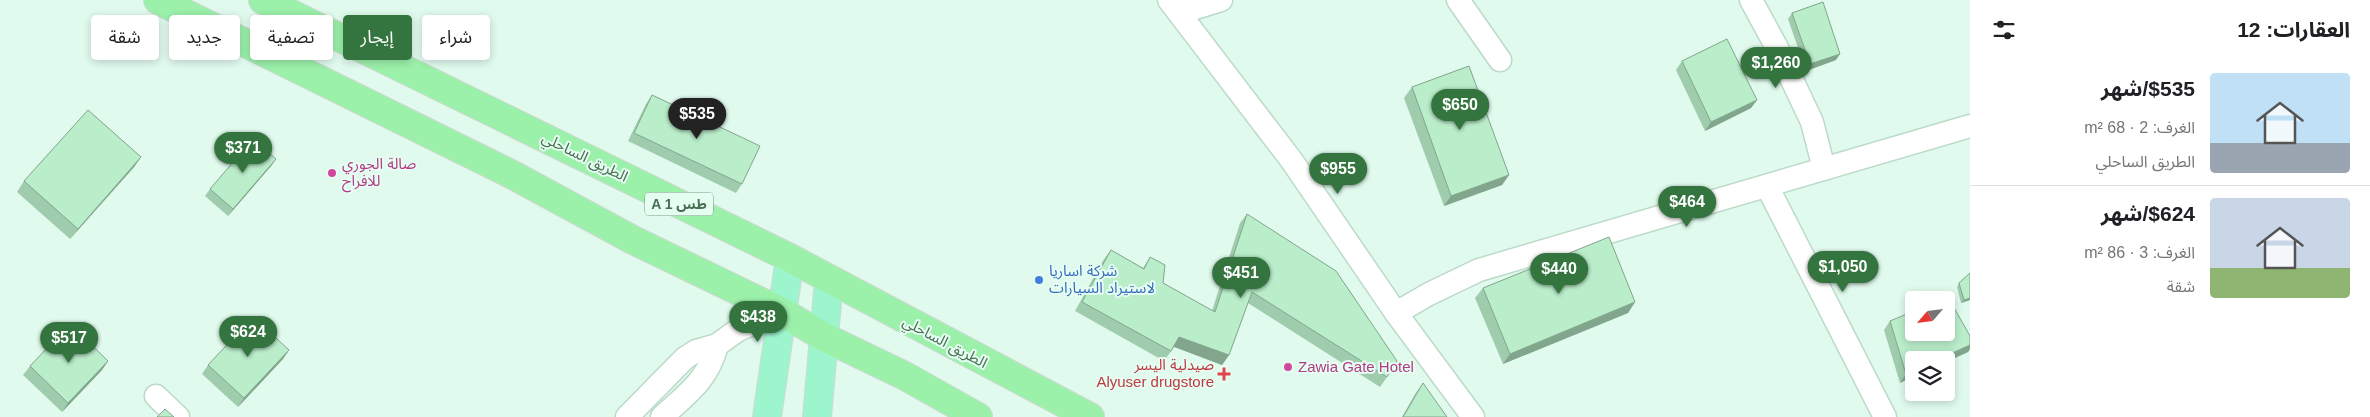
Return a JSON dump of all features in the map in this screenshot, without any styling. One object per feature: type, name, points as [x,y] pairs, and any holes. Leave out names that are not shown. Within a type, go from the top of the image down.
[{"type":"highway","points":[[158,0],[511,174],[633,240],[782,312],[824,337],[905,376],[978,417]]},
{"type":"highway","name":"الطريق الساحلي","points":[[263,0],[790,258],[1090,417]]},
{"type":"main road","points":[[767,417],[790,258]]},
{"type":"main road","points":[[817,417],[829,280]]},
{"type":"street","points":[[1221,0],[1174,7],[1292,161],[1396,314],[1473,417]]},
{"type":"street","points":[[1458,0],[1500,60]]},
{"type":"street","points":[[1751,0],[1776,46],[1812,122],[1824,169]]},
{"type":"street","points":[[1396,314],[1429,294],[1479,270],[1970,126]]},
{"type":"street","points":[[1766,186],[1885,417]]},
{"type":"street","points":[[628,417],[685,358],[696,351],[717,345],[738,330],[782,312]]},
{"type":"street","points":[[662,417],[705,376],[712,364],[717,345]]},
{"type":"street","points":[[156,396],[178,417]]},
{"type":"building","points":[[1823,2],[1840,54],[1810,64],[1792,13]]},
{"type":"building","points":[[1727,39],[1757,100],[1711,122],[1682,61]]},
{"type":"building","points":[[1469,66],[1509,175],[1451,196],[1412,87]]},
{"type":"building","points":[[652,95],[760,146],[742,184],[634,133]]},
{"type":"building","points":[[88,110],[141,157],[78,229],[24,181]]},
{"type":"building","points":[[253,139],[276,159],[233,209],[210,189]]},
{"type":"building","points":[[1247,214],[1336,271],[1397,361],[1387,377],[1252,292],[1229,355],[1179,337],[1171,351],[1082,302],[1111,250],[1144,269],[1150,257],[1165,265],[1163,283],[1215,312]]},
{"type":"building","points":[[1609,237],[1635,302],[1510,354],[1483,288]]},
{"type":"building","points":[[1970,273],[1970,298],[1964,300],[1959,283]]},
{"type":"building","points":[[1955,309],[1970,336],[1970,345],[1955,352],[1905,351],[1905,371],[1890,321],[1905,315],[1905,341],[1955,341]]},
{"type":"building","points":[[253,317],[289,350],[244,398],[208,365]]},
{"type":"building","points":[[70,324],[108,361],[68,403],[30,366]]},
{"type":"building","points":[[1423,383],[1447,417],[1403,417]]},
{"type":"building","points":[[165,409],[174,417],[157,417]]},
{"type":"place","name":"صالة الجوري للافراح","points":[[332,173]]},
{"type":"place","name":"شركة اساريا لاستيراد السيارات","points":[[1039,280]]},
{"type":"place","name":"Zawia Gate Hotel","points":[[1288,367]]},
{"type":"place","name":"صيدلية اليسر Alyuser drugstore","points":[[1224,374]]}]
